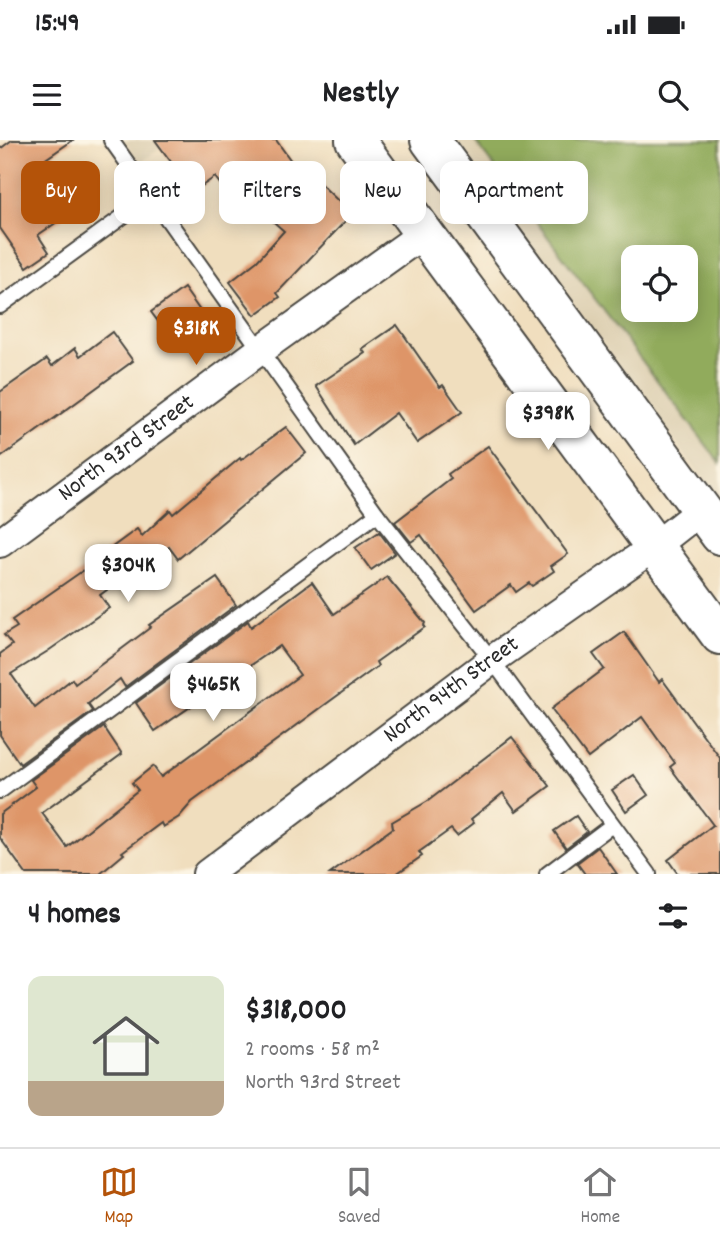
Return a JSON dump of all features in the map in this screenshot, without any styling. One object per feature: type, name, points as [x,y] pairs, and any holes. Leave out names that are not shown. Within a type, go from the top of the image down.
[{"type":"main road","points":[[355,140],[720,635]]},
{"type":"main road","points":[[430,140],[445,161]]},
{"type":"main road","points":[[424,233],[440,221]]},
{"type":"main road","points":[[490,224],[710,523]]},
{"type":"street","name":"North 93rd Street","points":[[0,543],[259,351],[424,233]]},
{"type":"street","name":"North 94th Street","points":[[207,874],[492,660],[655,546],[710,523]]},
{"type":"lane","points":[[111,140],[126,161]]},
{"type":"lane","points":[[0,306],[114,223]]},
{"type":"lane","points":[[171,224],[377,514],[492,660],[649,874]]},
{"type":"lane","points":[[0,791],[377,514]]},
{"type":"lane","points":[[547,874],[612,825]]},
{"type":"shaded area","points":[[124,140],[171,140],[143,161],[139,161]]},
{"type":"shaded area","points":[[453,140],[720,140],[720,503],[515,224],[588,224],[588,161],[468,161]]},
{"type":"green space","points":[[474,140],[720,140],[720,463],[538,224],[588,224],[588,161],[490,161]]},
{"type":"building","points":[[12,140],[73,140],[43,161],[21,161],[21,224],[54,224],[38,235],[49,252],[27,267],[0,228],[0,149]]},
{"type":"building","points":[[155,140],[276,140],[291,161],[219,161],[219,182],[215,177],[205,184],[205,161],[170,161]]},
{"type":"building","points":[[326,189],[340,203],[340,224],[343,224],[277,293],[280,297],[255,315],[230,282],[257,261],[284,231],[276,224],[326,224]]},
{"type":"building","points":[[184,288],[203,315],[171,339],[151,312]]},
{"type":"building","points":[[397,325],[440,387],[443,385],[462,412],[417,443],[396,413],[354,445],[316,386],[365,353],[362,349]]},
{"type":"building","points":[[112,332],[133,361],[0,458],[0,392],[47,359],[52,366],[75,348],[80,356]]},
{"type":"building","points":[[286,427],[306,453],[178,559],[169,547],[139,573],[136,569],[100,595],[109,608],[11,674],[35,708],[72,679],[75,684],[151,627],[149,625],[217,578],[236,605],[125,687],[120,679],[88,704],[93,711],[20,764],[0,735],[0,654],[12,645],[4,635],[17,627],[12,620],[101,558],[100,556],[137,529],[142,536],[170,510],[173,514],[240,458],[241,460]]},
{"type":"building","points":[[488,446],[568,554],[551,566],[554,571],[532,586],[529,583],[516,592],[511,585],[476,610],[421,535],[411,542],[395,522],[451,479],[448,474]]},
{"type":"building","points":[[379,532],[395,553],[371,570],[355,548]]},
{"type":"building","points":[[387,577],[425,623],[425,627],[376,662],[378,666],[192,802],[179,817],[163,827],[161,823],[122,852],[124,854],[100,874],[26,874],[0,838],[0,814],[36,787],[31,780],[104,727],[122,754],[42,813],[67,847],[138,790],[132,783],[153,766],[161,777],[300,675],[279,646],[155,731],[136,703],[248,621],[251,627],[312,582],[334,614]]},
{"type":"building","points":[[624,632],[659,682],[662,679],[720,758],[720,874],[678,874],[668,860],[713,825],[670,767],[675,763],[642,717],[588,758],[551,709],[604,669],[593,654]]},
{"type":"building","points":[[512,737],[550,786],[516,811],[503,793],[471,819],[474,823],[457,836],[451,829],[419,852],[422,856],[396,874],[330,874],[393,828],[392,822],[428,801]]},
{"type":"building","points":[[634,775],[648,795],[626,811],[612,790]]},
{"type":"building","points":[[576,816],[587,832],[566,848],[554,831]]},
{"type":"building","points":[[598,847],[617,874],[585,874],[577,863]]}]
